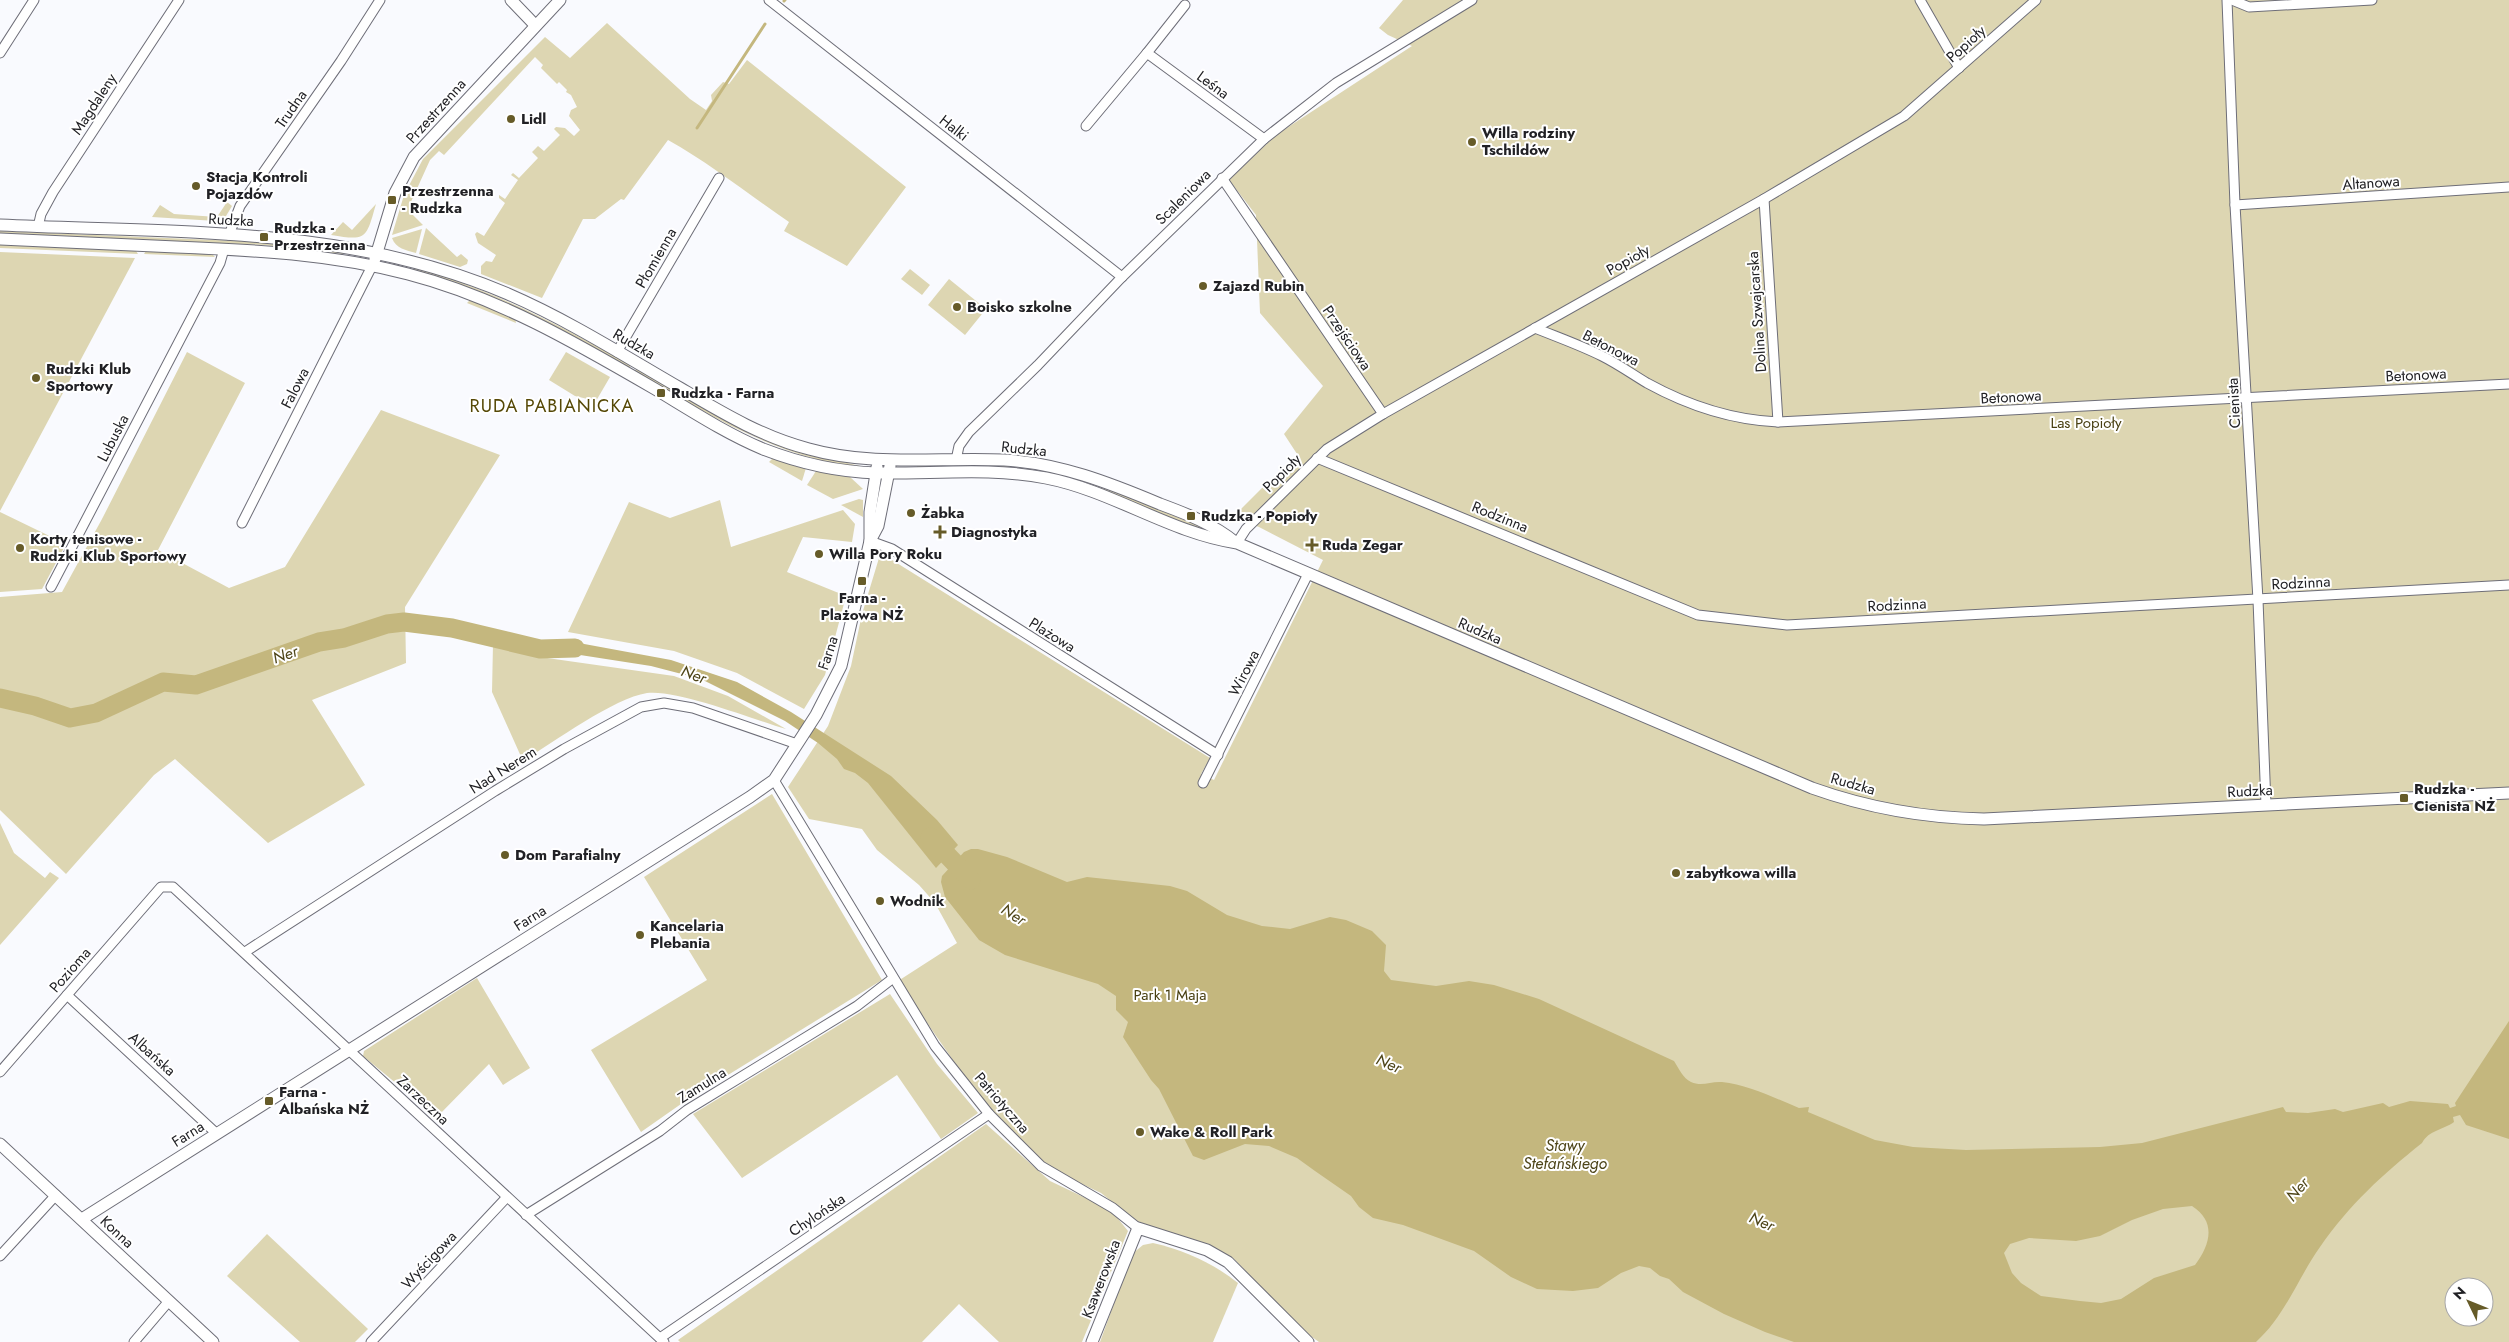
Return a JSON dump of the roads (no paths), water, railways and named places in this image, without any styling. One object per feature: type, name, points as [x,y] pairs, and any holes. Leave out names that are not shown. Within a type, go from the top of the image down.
[{"type":"street","points":[[0,53],[34,0]]},
{"type":"street","name":"Magdaleny","points":[[38,227],[40,214],[53,192],[179,0]]},
{"type":"street","name":"Trudna","points":[[229,235],[240,206],[341,61],[380,0]]},
{"type":"street","points":[[511,0],[535,25]]},
{"type":"street","name":"Przestrzenna","points":[[372,266],[378,252],[395,193],[414,157],[560,0]]},
{"type":"street","name":"Halki","points":[[769,0],[1122,277]]},
{"type":"street","name":"Scaleniowa","points":[[956,460],[959,446],[966,436],[1122,277],[1264,139],[1336,83],[1472,0]]},
{"type":"street","points":[[1920,0],[1959,68]]},
{"type":"street","name":"Popioły","points":[[1236,543],[1246,528],[1316,458],[1383,414],[1764,199],[1904,116],[2036,0]]},
{"type":"street","name":"Cienista","points":[[2227,0],[2235,205],[2258,600],[2266,805]]},
{"type":"street","points":[[2232,0],[2249,7],[2372,0]]},
{"type":"street","points":[[1086,126],[1185,5]]},
{"type":"street","name":"Leśna","points":[[1147,53],[1264,139]]},
{"type":"street","name":"Płomienna","points":[[617,352],[719,178]]},
{"type":"street","name":"Przejściowa","points":[[1222,178],[1383,414]]},
{"type":"street","name":"Altanowa","points":[[2235,205],[2509,187]]},
{"type":"street","name":"Dolina Szwajcarska","points":[[1764,199],[1778,422]]},
{"type":"street","name":"Rudzka","points":[[0,225],[294,239],[378,252],[444,270],[500,291],[563,321],[734,420],[769,436],[819,452],[878,460],[1007,460],[1073,472],[1200,520],[1217,528],[1236,543]]},
{"type":"street","name":"Rudzka","points":[[0,239],[224,248],[298,254],[372,266],[460,290],[530,319],[723,429],[763,448],[826,467],[876,473],[987,472],[1048,478],[1112,498],[1211,539],[1236,543],[1798,782],[1828,794],[1877,807],[1927,816],[1984,819],[2509,792]]},
{"type":"street","name":"Lubuska","points":[[52,586],[220,263],[224,248]]},
{"type":"street","name":"Falowa","points":[[242,523],[372,266]]},
{"type":"street","name":"Betonowa","points":[[1535,328],[1600,354],[1648,383],[1680,398],[1715,412],[1754,421],[1778,422],[2509,384]]},
{"type":"street","name":"Rodzinna","points":[[1316,458],[1698,615],[1786,625],[2509,585]]},
{"type":"street","name":"Farna","points":[[82,1219],[774,780],[832,687],[846,653],[870,541],[870,512],[878,460]]},
{"type":"street","name":"Farna","points":[[870,541],[878,526],[890,460]]},
{"type":"street","name":"Plażowa","points":[[870,541],[892,549],[1218,755]]},
{"type":"street","name":"Wirowa","points":[[1203,783],[1308,574]]},
{"type":"street","name":"Nad Nerem","points":[[245,952],[519,776],[641,707],[664,703],[693,708],[799,742]]},
{"type":"street","name":"Patriotyczna","points":[[774,780],[934,1046],[989,1114],[1041,1166],[1113,1208],[1138,1228],[1207,1250],[1228,1262],[1308,1342]]},
{"type":"street","name":"Zarzeczna","points":[[161,887],[173,887],[245,952],[662,1340]]},
{"type":"street","name":"Pozioma","points":[[0,1072],[161,887]]},
{"type":"street","name":"Zamulna","points":[[526,1214],[660,1131],[687,1110],[857,1006],[892,979]]},
{"type":"street","name":"Albańska","points":[[67,995],[217,1134]]},
{"type":"street","name":"Chylońska","points":[[662,1340],[989,1114]]},
{"type":"street","name":"Konna","points":[[0,1144],[213,1342]]},
{"type":"street","points":[[0,1256],[56,1196]]},
{"type":"street","name":"Wyścigowa","points":[[371,1342],[507,1197]]},
{"type":"street","name":"Ksawerowska","points":[[1092,1342],[1138,1228]]},
{"type":"street","points":[[134,1342],[169,1301]]},
{"type":"water","points":[[568,641],[671,660],[737,682],[791,712],[891,776],[937,820],[958,845],[936,868],[868,783],[855,773],[844,769],[837,759],[818,743],[785,721],[701,679],[651,666],[548,650],[551,642]]},
{"type":"water","name":"Stawy Stefańskiego","points":[[978,849],[1007,857],[1067,882],[1087,877],[1170,886],[1187,891],[1227,915],[1262,926],[1290,929],[1330,917],[1346,920],[1372,931],[1386,945],[1384,971],[1391,980],[1436,986],[1469,981],[1494,985],[1539,999],[1674,1061],[1683,1076],[1691,1082],[1699,1084],[1722,1082],[1742,1086],[1799,1108],[1809,1107],[1808,1112],[1875,1140],[1913,1147],[1966,1150],[2100,1147],[2142,1143],[2283,1107],[2286,1112],[2308,1113],[2335,1109],[2343,1112],[2383,1103],[2389,1107],[2410,1101],[2448,1104],[2450,1108],[2456,1106],[2455,1103],[2509,1021],[2509,1139],[2466,1125],[2460,1115],[2453,1117],[2454,1122],[2450,1125],[2428,1135],[2422,1143],[2367,1191],[2343,1217],[2312,1259],[2275,1321],[2256,1342],[1794,1342],[1724,1314],[1683,1292],[1669,1279],[1660,1276],[1650,1268],[1639,1266],[1621,1273],[1598,1288],[1573,1291],[1537,1289],[1511,1277],[1474,1251],[1403,1225],[1373,1218],[1359,1207],[1351,1196],[1297,1158],[1269,1146],[1245,1144],[1204,1160],[1193,1156],[1159,1089],[1123,1037],[1128,1022],[1116,1010],[1116,996],[1098,984],[1005,955],[979,940],[945,897],[941,882],[942,876],[964,852]],"holes":[[[2192,1206],[2200,1212],[2208,1226],[2208,1234],[2204,1250],[2195,1265],[2154,1278],[2121,1299],[2101,1303],[2041,1296],[2021,1283],[2012,1273],[2004,1253],[2010,1244],[2029,1238],[2076,1241],[2100,1236],[2132,1220],[2163,1209]]]},
{"type":"waterway","points":[[697,128],[765,24]]},
{"type":"waterway","name":"Ner","points":[[0,698],[35,706],[70,718],[96,713],[163,682],[196,685],[319,642],[344,638],[387,624],[404,622],[452,628],[540,649],[575,648]]},
{"type":"waterway","name":"Ner","points":[[930,837],[971,880]]},
{"type":"place","name":"Lidl","points":[[511,119]]},
{"type":"place","name":"Willa rodziny Tschildów","points":[[1472,142]]},
{"type":"place","name":"Stacja Kontroli Pojazdów","points":[[196,186]]},
{"type":"place","name":"Przestrzenna - Rudzka","points":[[392,200]]},
{"type":"place","name":"Rudzka - Przestrzenna","points":[[264,237]]},
{"type":"place","name":"Zajazd Rubin","points":[[1203,286]]},
{"type":"place","name":"Boisko szkolne","points":[[957,307]]},
{"type":"place","name":"Rudzki Klub Sportowy","points":[[36,378]]},
{"type":"place","name":"Rudzka - Farna","points":[[661,393]]},
{"type":"place","name":"Żabka","points":[[911,513]]},
{"type":"place","name":"Rudzka - Popioły","points":[[1191,516]]},
{"type":"place","name":"Diagnostyka","points":[[940,532]]},
{"type":"place","name":"Ruda Zegar","points":[[1312,545]]},
{"type":"place","name":"Korty tenisowe - Rudzki Klub Sportowy","points":[[20,548]]},
{"type":"place","name":"Willa Pory Roku","points":[[819,554]]},
{"type":"place","name":"Farna - Plażowa NŻ","points":[[862,581]]},
{"type":"place","name":"Rudzka - Cienista NŻ","points":[[2404,798]]},
{"type":"place","name":"Dom Parafialny","points":[[505,855]]},
{"type":"place","name":"zabytkowa willa","points":[[1676,873]]},
{"type":"place","name":"Wodnik","points":[[880,901]]},
{"type":"place","name":"Kancelaria Plebania","points":[[640,935]]},
{"type":"place","name":"Farna - Albańska NŻ","points":[[269,1101]]},
{"type":"place","name":"Wake & Roll Park","points":[[1140,1132]]},
{"type":"district","name":"RUDA PABIANICKA","points":[[552,406]]},
{"type":"park label","name":"Las Popioły","points":[[2086,423]]},
{"type":"park label","name":"Park 1 Maja","points":[[1170,995]]}]
